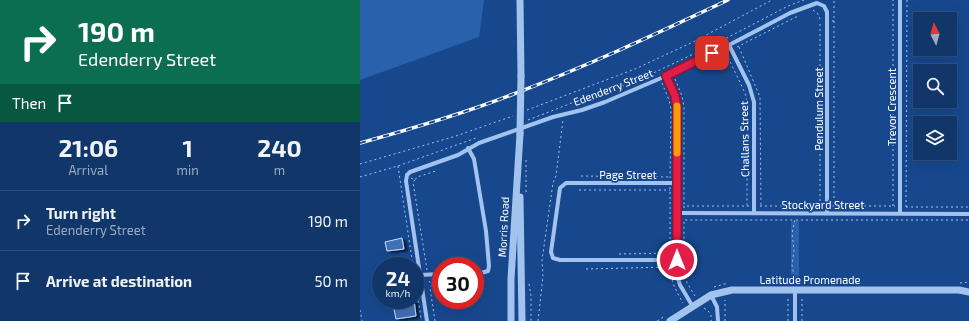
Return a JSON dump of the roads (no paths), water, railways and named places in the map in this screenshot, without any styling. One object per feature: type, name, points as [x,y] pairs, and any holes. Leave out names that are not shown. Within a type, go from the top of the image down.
[{"type":"street","name":"Morris Road","points":[[521,0],[520,134],[522,321]]},
{"type":"street","name":"Trevor Crescent","points":[[900,0],[900,213]]},
{"type":"street","name":"Edenderry Street","points":[[417,257],[406,177],[410,172],[458,155],[479,143],[605,102],[666,76],[797,10],[816,4],[824,6]]},
{"type":"street","name":"Pendulum Street","points":[[824,6],[827,21],[827,213]]},
{"type":"street","name":"Challans Street","points":[[730,45],[749,85],[754,102],[754,213]]},
{"type":"street","points":[[666,76],[675,96],[677,107],[677,275],[679,282],[693,306]]},
{"type":"street","name":"Morris Road","points":[[511,321],[520,134]]},
{"type":"street","points":[[468,148],[474,159],[486,231],[490,266],[488,271],[484,272]]},
{"type":"street","name":"Page Street","points":[[677,183],[566,183],[560,188],[551,252],[553,258],[560,260],[677,260]]},
{"type":"street","name":"Stockyard Street","points":[[677,213],[969,214]]},
{"type":"street","name":"Latitude Promenade","points":[[959,290],[969,287]]},
{"type":"street","name":"Latitude Promenade","points":[[670,321],[693,306],[732,290],[959,290],[969,292]]},
{"type":"street","points":[[795,290],[795,321]]},
{"type":"street","points":[[713,298],[718,311],[718,321]]},
{"type":"street","points":[[424,301],[427,321]]},
{"type":"railway","points":[[360,143],[417,127],[493,102],[620,50],[728,0]]}]
